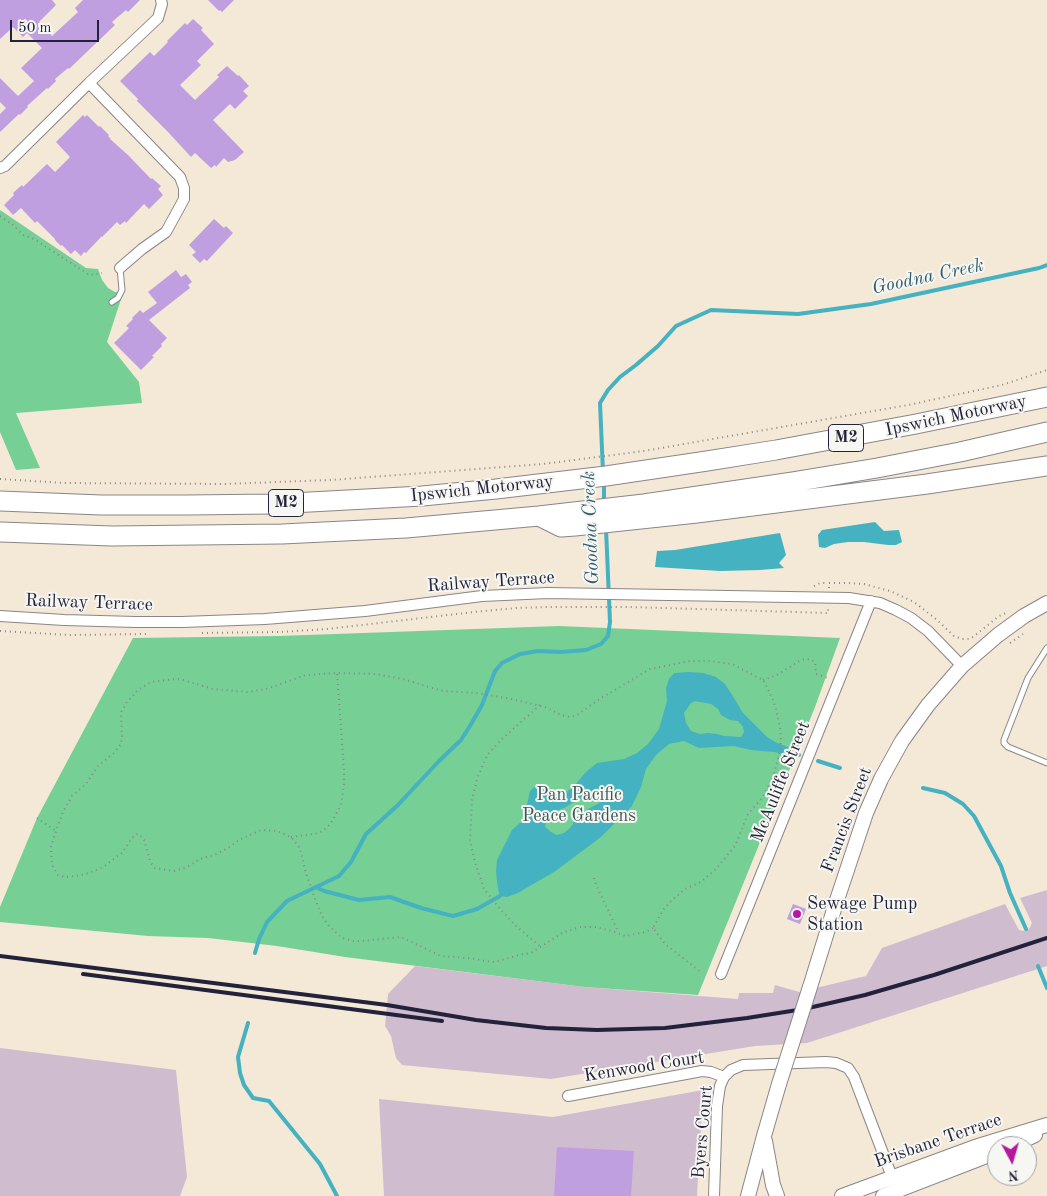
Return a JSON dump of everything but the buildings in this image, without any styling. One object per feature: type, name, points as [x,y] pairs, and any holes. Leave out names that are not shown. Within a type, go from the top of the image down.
[{"type":"highway","name":"Ipswich Motorway","points":[[0,501],[110,505],[273,504],[422,496],[570,480],[707,462],[846,438],[1047,397]]},
{"type":"highway","name":"Ipswich Motorway","points":[[0,532],[112,536],[282,534],[406,528],[539,516],[575,519],[644,511],[960,452],[1047,432]]},
{"type":"highway","points":[[644,511],[918,486],[1047,466]]},
{"type":"main road","name":"Francis Street","points":[[748,1196],[779,1084],[833,912],[870,803],[881,779],[914,722],[962,666],[1003,631],[1047,602]]},
{"type":"main road","name":"Brisbane Terrace","points":[[842,1196],[975,1147],[1047,1124]]},
{"type":"main road","name":"Brisbane Terrace","points":[[1034,1136],[1047,1130]]},
{"type":"main road","points":[[764,1136],[773,1185],[777,1196]]},
{"type":"main road","name":"Brisbane Terrace","points":[[883,1196],[987,1156]]},
{"type":"street","points":[[0,168],[5,166],[158,18],[162,4],[161,0]]},
{"type":"street","points":[[89,83],[180,177],[184,188],[184,199],[166,232],[120,268]]},
{"type":"street","name":"Railway Terrace","points":[[0,616],[64,620],[182,622],[265,619],[365,611],[482,596],[548,593],[849,598],[872,601],[896,610],[917,622],[962,666]]},
{"type":"street","name":"McAuliffe Street","points":[[721,974],[872,601]]},
{"type":"street","name":"Byers Court","points":[[714,1196],[720,1086],[724,1077],[731,1070],[743,1065],[826,1062],[836,1063],[850,1070],[892,1177]]},
{"type":"street","name":"Kenwood Court","points":[[568,1096],[702,1072],[711,1072],[724,1077]]},
{"type":"lane","points":[[112,302],[118,298],[122,290],[120,268]]},
{"type":"lane","points":[[1047,648],[1028,678],[1004,740],[1008,748],[1047,763]]},
{"type":"path","points":[[0,216],[23,235],[34,238],[86,273],[90,275],[102,273]]},
{"type":"path","points":[[0,479],[73,483],[154,484],[330,480],[567,461],[644,451],[908,405],[1002,385],[1047,370]]},
{"type":"path","points":[[579,607],[828,613],[828,608]]},
{"type":"path","points":[[1010,643],[1017,639]]},
{"type":"path","points":[[763,680],[777,675],[801,660],[807,659],[814,662],[816,674],[840,682]]},
{"type":"path","points":[[690,661],[732,664],[763,680],[774,702],[780,727],[779,755],[773,777],[762,798],[748,814],[735,846],[716,869],[701,882],[685,889],[671,901],[663,910],[653,928],[646,932],[625,936],[596,927],[580,927],[562,933],[531,953],[491,962],[440,956],[401,937],[362,941],[347,940],[338,935],[322,916],[305,870],[300,848],[292,837],[278,831],[261,830],[239,840],[214,855],[200,859],[187,867],[174,870],[155,868],[150,861],[144,840],[137,834],[122,853],[103,867],[83,875],[64,877],[58,875],[52,865],[51,847],[63,812],[72,796],[86,784],[98,766],[115,752],[121,744],[121,712],[138,690],[151,682],[176,679],[212,689],[247,692],[306,675],[337,673],[390,676],[444,691],[493,695],[540,705],[561,715],[574,716],[650,669],[690,661]]},
{"type":"path","points":[[292,837],[319,833],[324,830],[331,823],[341,805],[344,769],[337,673]]},
{"type":"path","points":[[540,705],[488,754],[478,776],[472,799],[470,841],[476,866],[488,894],[516,926],[541,947]]},
{"type":"path","points":[[37,818],[56,831]]},
{"type":"path","points":[[594,878],[617,929],[617,933]]},
{"type":"path","points":[[653,928],[666,944],[702,974]]},
{"type":"shaded area","points":[[1047,890],[1047,966],[807,1043],[755,1046],[551,1079],[402,1065],[396,1058],[391,1036],[385,1026],[388,994],[415,966],[585,987],[738,999],[739,993],[773,993],[775,985],[799,992],[866,976],[882,948],[1005,904],[1019,930],[1029,929],[1032,923],[1020,898]]},
{"type":"shaded area","points":[[0,1048],[176,1070],[187,1177],[180,1196],[0,1196]]},
{"type":"shaded area","points":[[703,1090],[697,1196],[384,1196],[379,1099],[553,1117]]},
{"type":"green space","points":[[0,210],[86,268],[98,269],[102,280],[108,288],[115,292],[123,293],[107,342],[139,382],[142,403],[16,413],[40,468],[16,470],[0,432]]},
{"type":"green space","name":"Pan Pacific Peace Gardens","points":[[559,626],[840,638],[815,707],[698,995],[585,987],[208,938],[148,936],[0,922],[0,907],[37,818],[133,638],[279,636]]},
{"type":"water","points":[[875,522],[884,531],[899,530],[902,542],[896,545],[888,545],[848,542],[834,544],[825,548],[819,547],[818,535],[822,530]]},
{"type":"water","points":[[780,533],[786,555],[779,563],[784,568],[720,571],[655,567],[657,551],[675,550]]},
{"type":"water","points":[[674,673],[703,673],[716,677],[725,684],[743,713],[767,737],[788,747],[785,754],[734,746],[699,748],[684,741],[669,744],[656,755],[646,769],[641,787],[632,806],[601,837],[554,872],[518,893],[507,897],[500,896],[496,872],[497,860],[512,830],[521,822],[525,814],[530,791],[537,786],[543,785],[563,793],[574,786],[597,763],[624,759],[637,753],[648,744],[659,729],[667,701],[666,688],[669,679]],"holes":[[[695,701],[711,704],[718,709],[721,715],[730,720],[738,721],[743,727],[744,732],[741,737],[708,733],[700,734],[691,731],[686,723],[684,713],[691,703]],[[601,788],[605,790],[606,798],[579,814],[564,833],[557,835],[545,827],[550,813],[564,808],[595,789]]]},
{"type":"waterway","name":"Goodna Creek","points":[[603,472],[600,403],[608,390],[620,377],[658,346],[676,326],[711,310],[798,314],[871,304],[1047,265]]},
{"type":"waterway","name":"Goodna Creek","points":[[604,481],[604,502]]},
{"type":"waterway","name":"Goodna Creek","points":[[255,953],[267,922],[287,901],[339,876],[351,862],[366,834],[398,805],[461,740],[482,705],[495,671],[502,663],[520,654],[538,651],[586,650],[601,644],[608,636],[610,622],[606,529]]},
{"type":"waterway","points":[[782,750],[799,755]]},
{"type":"waterway","points":[[818,761],[840,768]]},
{"type":"waterway","points":[[923,788],[945,793],[963,804],[974,816],[1001,866],[1010,893],[1026,929]]},
{"type":"waterway","points":[[316,887],[324,891],[359,900],[390,897],[421,908],[453,916],[477,909],[500,896]]},
{"type":"waterway","points":[[1038,966],[1047,988]]},
{"type":"waterway","name":"Goodna Creek","points":[[248,1023],[238,1057],[244,1085],[253,1098],[269,1101],[320,1164],[337,1196]]},
{"type":"railway","points":[[0,956],[387,1005],[476,1020],[546,1028],[597,1030],[665,1028],[804,1009],[865,995],[934,975],[1047,938]]},
{"type":"railway","points":[[83,974],[442,1021]]},
{"type":"place","name":"Sewage Pump Station","points":[[797,914]]}]
